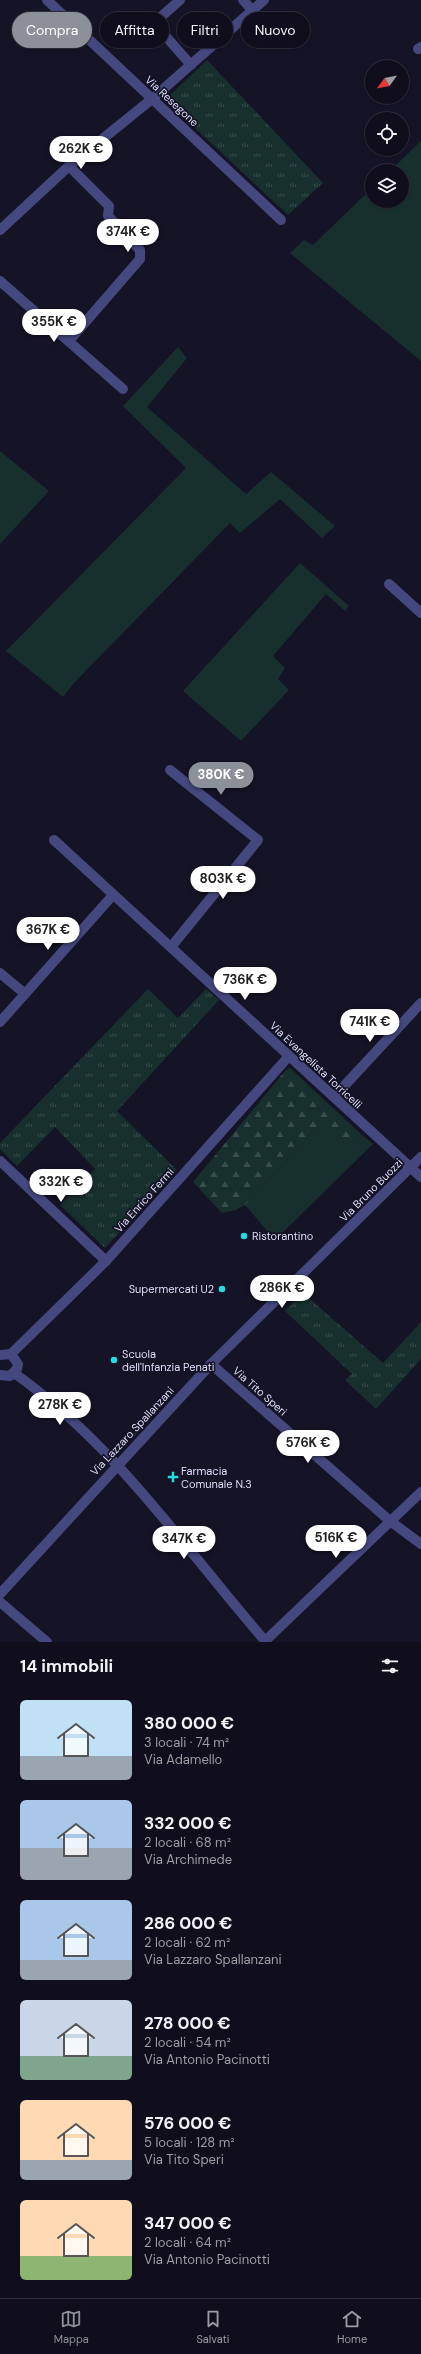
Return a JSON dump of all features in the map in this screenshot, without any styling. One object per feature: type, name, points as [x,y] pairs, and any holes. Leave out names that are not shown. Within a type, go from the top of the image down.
[{"type":"street","points":[[180,0],[154,23],[191,65]]},
{"type":"street","points":[[243,0],[252,10]]},
{"type":"street","points":[[0,230],[69,166],[152,99],[264,0]]},
{"type":"street","name":"Via Resegone","points":[[49,1],[281,220]]},
{"type":"street","points":[[69,166],[109,206],[108,216],[140,250],[140,259],[69,342]]},
{"type":"street","points":[[0,281],[123,389]]},
{"type":"street","points":[[389,584],[421,613]]},
{"type":"street","points":[[170,770],[258,840],[171,947]]},
{"type":"street","name":"Via Evangelista Torricelli","points":[[54,840],[421,1178]]},
{"type":"street","points":[[0,1022],[24,993],[113,895]]},
{"type":"street","points":[[0,973],[24,993]]},
{"type":"street","points":[[334,1097],[421,1003]]},
{"type":"street","name":"Via Enrico Fermi","points":[[4,1354],[106,1261],[289,1056]]},
{"type":"street","name":"Via Bruno Buozzi","points":[[338,1239],[421,1157]]},
{"type":"street","points":[[0,1161],[106,1261]]},
{"type":"street","name":"Via Lazzaro Spallanzani","points":[[0,1594],[211,1364],[338,1239]]},
{"type":"street","points":[[1,1377],[14,1373],[18,1364],[4,1354]]},
{"type":"street","name":"Via Tito Speri","points":[[211,1364],[390,1521],[421,1544]]},
{"type":"street","points":[[14,1373],[38,1390],[118,1465],[266,1641],[421,1492]]},
{"type":"street","points":[[0,1602],[47,1642]]},
{"type":"green space","points":[[207,60],[323,183],[288,215],[165,100]]},
{"type":"green space","points":[[421,141],[421,361],[290,253],[304,240],[313,245],[365,195],[365,208],[409,208],[409,164],[397,164],[406,156],[409,156],[409,153]]},
{"type":"green space","points":[[178,347],[187,358],[147,407],[246,494],[271,472],[335,526],[322,538],[280,499],[240,533],[230,523],[74,683],[63,697],[6,651],[186,468],[123,406]]},
{"type":"green space","points":[[0,451],[49,491],[0,544]]},
{"type":"green space","points":[[300,563],[349,606],[345,611],[326,594],[273,656],[285,668],[278,679],[289,690],[241,741],[183,691]]},
{"type":"green space","points":[[148,989],[178,1018],[206,989],[219,1000],[117,1111],[177,1170],[105,1248],[60,1205],[95,1169],[55,1127],[17,1166],[0,1149],[0,1143]]},
{"type":"green space","points":[[290,1068],[362,1135],[359,1140],[346,1144],[328,1132],[315,1130],[245,1205],[236,1210],[222,1213],[193,1182],[285,1071]]},
{"type":"green space","points":[[315,1130],[329,1132],[346,1144],[359,1140],[362,1135],[373,1144],[275,1240],[245,1205]]},
{"type":"green space","points":[[303,1293],[383,1363],[421,1322],[421,1359],[376,1409],[345,1380],[352,1374],[285,1311]]},
{"type":"place","name":"Ristorantino","points":[[244,1236]]},
{"type":"place","name":"Supermercati U2","points":[[222,1289]]},
{"type":"place","name":"Scuola dell'Infanzia Penati","points":[[114,1360]]},
{"type":"place","name":"Farmacia Comunale N.3","points":[[173,1477]]}]
